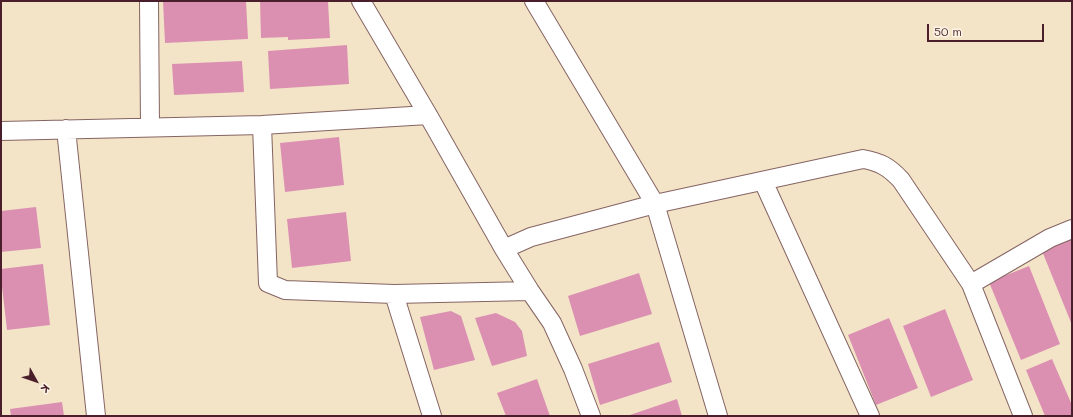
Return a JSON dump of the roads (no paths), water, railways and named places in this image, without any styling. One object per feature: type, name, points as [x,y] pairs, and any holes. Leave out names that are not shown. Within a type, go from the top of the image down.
[{"type":"street","points":[[149,1],[150,127]]},
{"type":"street","points":[[361,1],[504,249],[552,323],[574,369],[591,416]]},
{"type":"street","points":[[534,1],[655,204],[718,416]]},
{"type":"street","points":[[1,130],[262,125],[428,115]]},
{"type":"street","points":[[262,125],[268,283],[285,290],[394,294],[530,291]]},
{"type":"street","points":[[66,129],[96,416]]},
{"type":"street","points":[[504,249],[531,237],[655,204],[863,159],[874,161],[883,164],[901,180],[971,284],[1023,416]]},
{"type":"street","points":[[762,181],[870,416]]},
{"type":"street","points":[[971,284],[1050,238],[1072,229]]},
{"type":"street","points":[[394,294],[432,416]]}]
